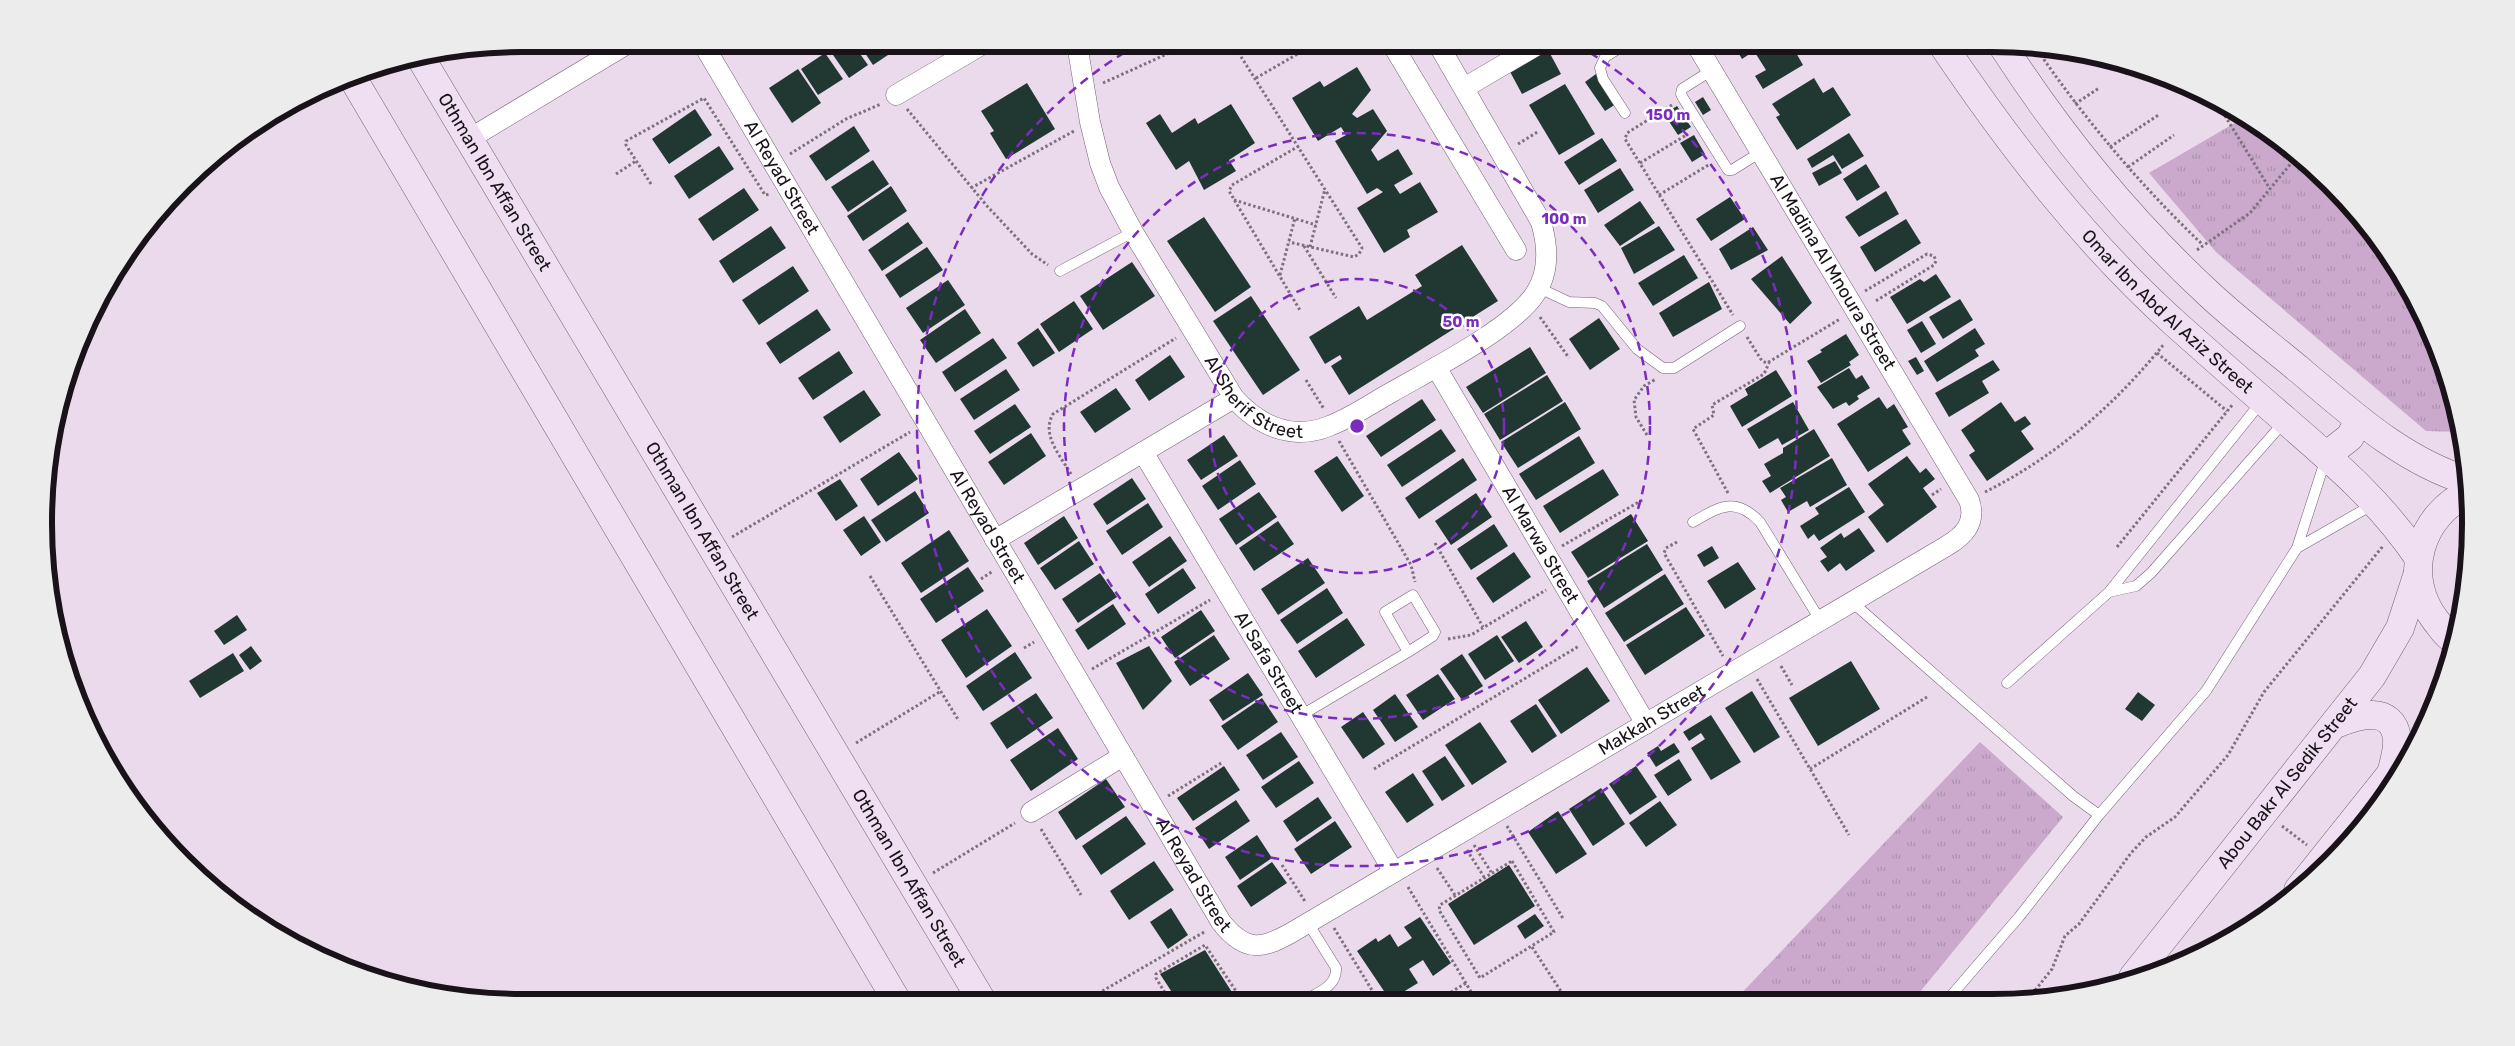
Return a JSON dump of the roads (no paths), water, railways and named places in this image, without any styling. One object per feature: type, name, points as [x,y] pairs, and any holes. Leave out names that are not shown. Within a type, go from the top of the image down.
[{"type":"main road","name":"Omar Ibn Abd Al Aziz Street","points":[[1948,52],[2020,153],[2069,213],[2178,326],[2327,455],[2377,503],[2398,528],[2418,566],[2427,609],[2448,637]]},
{"type":"main road","points":[[2008,53],[2067,137],[2120,202],[2210,295],[2359,420],[2407,455],[2460,477]]},
{"type":"main road","name":"Othman Ibn Affan Street","points":[[424,64],[978,994]]},
{"type":"main road","points":[[356,83],[893,994]]},
{"type":"main road","points":[[2327,455],[2350,437],[2359,420]]},
{"type":"main road","name":"Abou Bakr Al Sedik Street","points":[[2140,970],[2336,724],[2387,652],[2410,602],[2430,524],[2454,499],[2461,496]]},
{"type":"main road","points":[[2336,724],[2366,713],[2386,720],[2397,738],[2391,771]]},
{"type":"main road","points":[[2324,857],[2379,789]]},
{"type":"street","points":[[469,139],[614,52]]},
{"type":"street","name":"Al Reyad Street","points":[[708,52],[1221,922],[1236,939],[1256,946],[1271,944],[1316,918]]},
{"type":"street","points":[[896,95],[969,52]]},
{"type":"street","name":"Al Sherif Street","points":[[1078,52],[1090,122],[1100,163],[1109,187],[1133,232],[1234,398],[1255,418],[1284,430],[1300,432],[1331,425],[1436,366],[1513,318],[1534,295]]},
{"type":"street","points":[[1397,52],[1516,250]]},
{"type":"street","points":[[1443,52],[1541,222],[1546,236],[1546,264],[1534,295]]},
{"type":"street","points":[[1464,88],[1525,52]]},
{"type":"street","name":"Al Madina Al Mnoura Street","points":[[1701,52],[1969,500]]},
{"type":"street","name":"Al Marwa Street","points":[[1436,366],[1646,724]]},
{"type":"street","points":[[995,540],[1234,398]]},
{"type":"street","name":"Al Safa Street","points":[[1143,452],[1300,716],[1396,871]]},
{"type":"street","name":"Makkah Street","points":[[1316,918],[1963,535],[1970,526],[1972,515],[1969,500]]},
{"type":"street","points":[[1032,812],[1123,756]]},
{"type":"lane","points":[[1613,52],[1605,57],[1600,68],[1603,79],[1626,113]]},
{"type":"lane","points":[[1712,70],[1682,89],[1681,94],[1683,98],[1727,169],[1732,170],[1761,152]]},
{"type":"lane","points":[[1060,271],[1133,232]]},
{"type":"lane","points":[[1534,295],[1570,302],[1595,303],[1602,306],[1628,339],[1648,358],[1664,368],[1674,368],[1740,326]]},
{"type":"lane","points":[[2007,682],[2109,592],[2255,393]]},
{"type":"lane","points":[[2109,592],[2136,586],[2151,573],[2286,420]]},
{"type":"lane","points":[[1952,994],[2019,917],[2099,815],[2206,691],[2296,548],[2327,455]]},
{"type":"lane","points":[[2296,548],[2377,503]]},
{"type":"lane","points":[[1693,522],[1721,507],[1736,506],[1745,509],[1760,522],[1820,620]]},
{"type":"lane","points":[[1300,716],[1408,652],[1433,636],[1435,628],[1412,595],[1385,613],[1408,652]]},
{"type":"lane","points":[[1852,602],[2074,796],[2099,815]]},
{"type":"lane","points":[[1315,994],[1332,983],[1336,974],[1336,968],[1316,918]]}]
